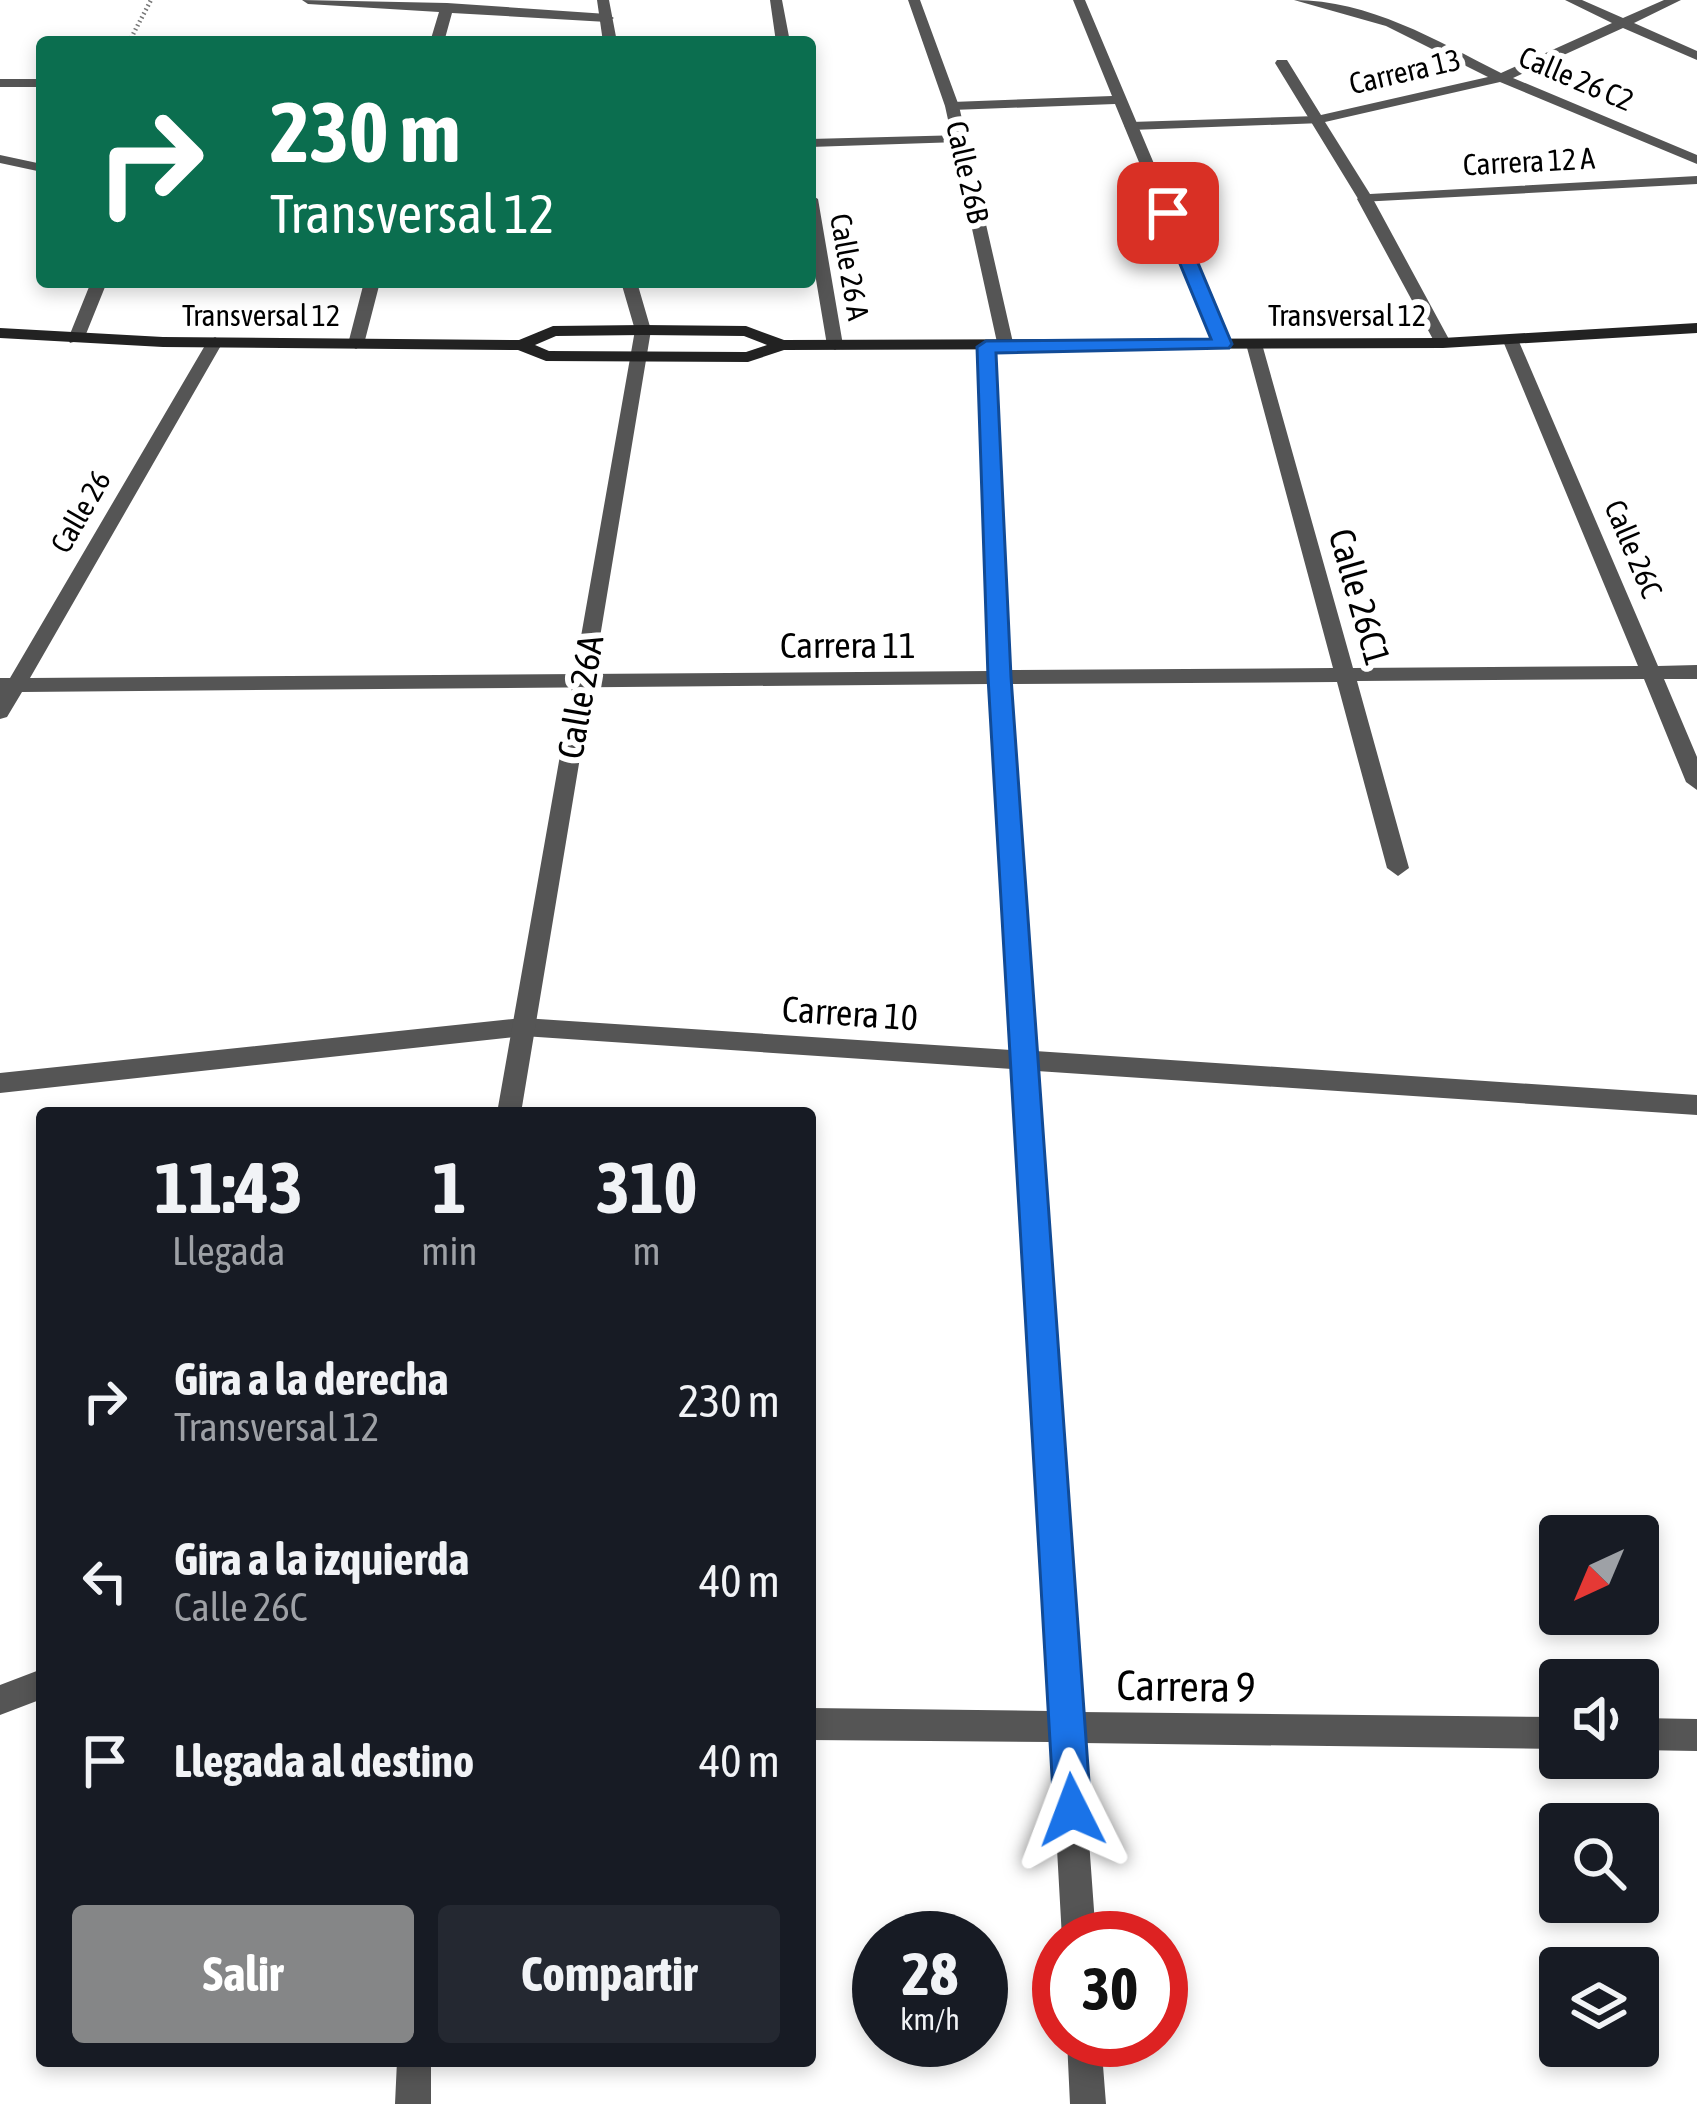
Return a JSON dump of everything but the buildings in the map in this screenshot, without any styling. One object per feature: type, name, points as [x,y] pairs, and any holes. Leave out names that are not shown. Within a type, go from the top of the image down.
[{"type":"main road","name":"Transversal 12","points":[[0,333],[76,339],[521,345],[546,356],[748,357],[782,345],[1443,343],[1697,328]]},
{"type":"main road","name":"Transversal 12","points":[[521,345],[553,331],[643,330],[746,331],[782,345]]},
{"type":"street","points":[[308,0],[607,18]]},
{"type":"street","points":[[603,0],[609,36]]},
{"type":"street","points":[[776,0],[782,36]]},
{"type":"street","name":"Calle 26B","points":[[914,0],[952,106],[996,347],[1000,677],[1078,1911]]},
{"type":"street","points":[[1079,0],[1222,344]]},
{"type":"street","name":"Calle 26 C2","points":[[1300,0],[1390,23],[1501,78],[1697,160]]},
{"type":"street","points":[[1571,0],[1697,56]]},
{"type":"street","name":"Carrera 13","points":[[1131,126],[1317,120],[1501,78],[1675,0]]},
{"type":"street","points":[[439,36],[447,8]]},
{"type":"street","points":[[1282,63],[1365,199],[1443,343]]},
{"type":"street","points":[[0,82],[36,83]]},
{"type":"street","points":[[952,106],[1121,100]]},
{"type":"street","points":[[816,143],[959,138]]},
{"type":"street","points":[[0,159],[36,167]]},
{"type":"street","name":"Carrera 12 A","points":[[1365,199],[1697,180]]},
{"type":"street","name":"Calle 26 A","points":[[816,233],[836,345]]},
{"type":"street","points":[[76,339],[97,288]]},
{"type":"street","points":[[356,344],[370,288]]},
{"type":"street","name":"Calle 26A","points":[[510,1107],[643,330],[630,288]]},
{"type":"street","name":"Calle 26C","points":[[1511,341],[1697,782]]},
{"type":"street","name":"Calle 26","points":[[0,712],[8,685],[214,342]]},
{"type":"street","name":"Calle 26C1","points":[[1254,344],[1398,868]]},
{"type":"street","name":"Carrera 11","points":[[8,685],[1697,672]]},
{"type":"street","name":"Carrera 10","points":[[0,1082],[523,1027],[1697,1105]]},
{"type":"street","points":[[0,1700],[36,1686]]},
{"type":"street","name":"Carrera 9","points":[[816,1724],[1539,1733]]},
{"type":"street","points":[[1659,1735],[1697,1736]]},
{"type":"street","points":[[413,2104],[414,2067]]},
{"type":"street","points":[[1086,2067],[1088,2104]]},
{"type":"path","points":[[132,36],[151,0]]},
{"type":"route","points":[[1072,1810],[1000,677],[986,347],[1222,344],[1168,213]]}]
